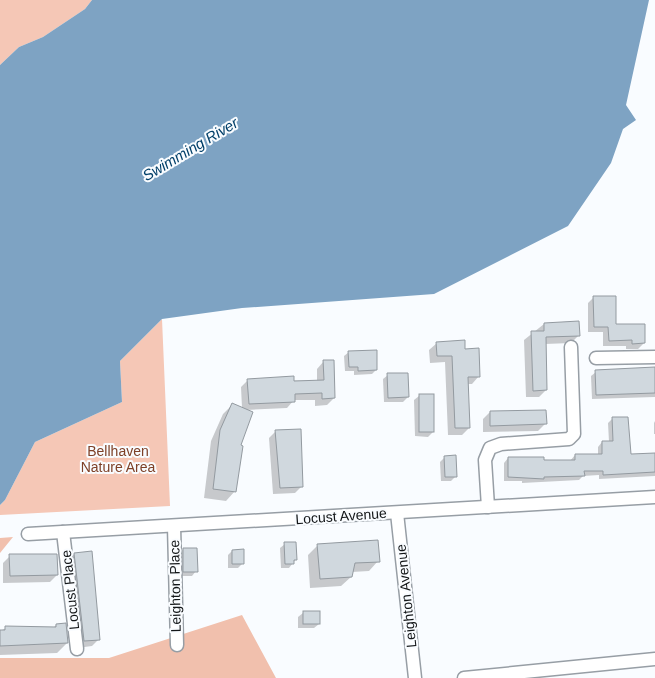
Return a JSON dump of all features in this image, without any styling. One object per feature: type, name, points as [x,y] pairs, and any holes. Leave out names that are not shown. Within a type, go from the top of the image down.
[{"type":"street","points":[[488,507],[485,460],[490,448],[500,444],[570,439],[574,434],[570,347]]},
{"type":"street","points":[[596,358],[655,357]]},
{"type":"street","name":"Locust Avenue","points":[[28,534],[655,496]]},
{"type":"street","name":"Leighton Avenue","points":[[397,513],[415,678]]},
{"type":"street","name":"Leighton Place","points":[[174,526],[177,645]]},
{"type":"street","name":"Locust Place","points":[[63,532],[76,648]]},
{"type":"street","points":[[464,678],[655,659]]},
{"type":"green space","points":[[0,0],[92,0],[85,9],[43,37],[19,47],[0,65]]},
{"type":"green space","name":"Bellhaven Nature Area","points":[[162,319],[170,506],[0,515],[0,505],[5,500],[35,442],[122,402],[120,361]]},
{"type":"shaded area","points":[[13,537],[0,553],[0,538]]},
{"type":"shaded area","points":[[242,615],[276,678],[0,678],[0,658],[109,658]]},
{"type":"water","name":"Swimming River","points":[[92,0],[649,0],[626,105],[636,120],[623,129],[611,163],[568,226],[434,294],[242,308],[162,319],[120,361],[122,402],[35,442],[5,500],[0,505],[0,65],[19,47],[43,37],[85,9]]},
{"type":"building","points":[[593,296],[616,296],[616,324],[645,324],[645,343],[632,344],[632,340],[609,341],[608,327],[594,327]]},
{"type":"building","points":[[579,321],[580,336],[546,337],[547,390],[533,391],[531,331],[544,331],[544,323]]},
{"type":"building","points":[[465,340],[465,349],[479,348],[480,377],[468,377],[470,428],[455,428],[452,356],[437,356],[436,342]]},
{"type":"building","points":[[377,350],[377,370],[358,371],[358,367],[349,367],[348,351]]},
{"type":"building","points":[[323,360],[334,360],[335,398],[322,399],[322,393],[295,394],[295,402],[249,404],[247,379],[294,376],[294,381],[324,380]]},
{"type":"building","points":[[655,367],[655,393],[596,395],[595,370]]},
{"type":"building","points":[[387,373],[408,373],[409,397],[388,398]]},
{"type":"building","points":[[419,394],[434,394],[434,432],[419,432]]},
{"type":"building","points":[[232,403],[253,412],[241,445],[243,446],[236,492],[213,489],[220,430]]},
{"type":"building","points":[[546,410],[547,424],[490,426],[490,411]]},
{"type":"building","points":[[612,417],[628,417],[631,454],[655,453],[655,472],[603,475],[603,471],[584,471],[585,476],[544,477],[544,479],[508,477],[508,457],[544,457],[544,460],[575,460],[575,454],[602,454],[602,441],[613,441]]},
{"type":"building","points":[[301,429],[303,487],[280,488],[275,430]]},
{"type":"building","points":[[456,455],[457,477],[445,477],[444,456]]},
{"type":"building","points":[[378,540],[380,562],[355,563],[352,577],[320,579],[317,544]]},
{"type":"building","points":[[284,542],[296,542],[297,560],[294,560],[294,564],[285,564]]},
{"type":"building","points":[[183,548],[197,548],[198,572],[183,572]]},
{"type":"building","points":[[244,549],[244,564],[232,564],[232,550]]},
{"type":"building","points":[[92,551],[100,640],[84,641],[74,553]]},
{"type":"building","points":[[9,554],[57,554],[58,575],[10,576]]},
{"type":"building","points":[[303,611],[320,611],[320,624],[303,624]]},
{"type":"building","points":[[66,623],[68,643],[0,646],[0,630],[5,630],[5,626],[56,627],[56,624]]}]
